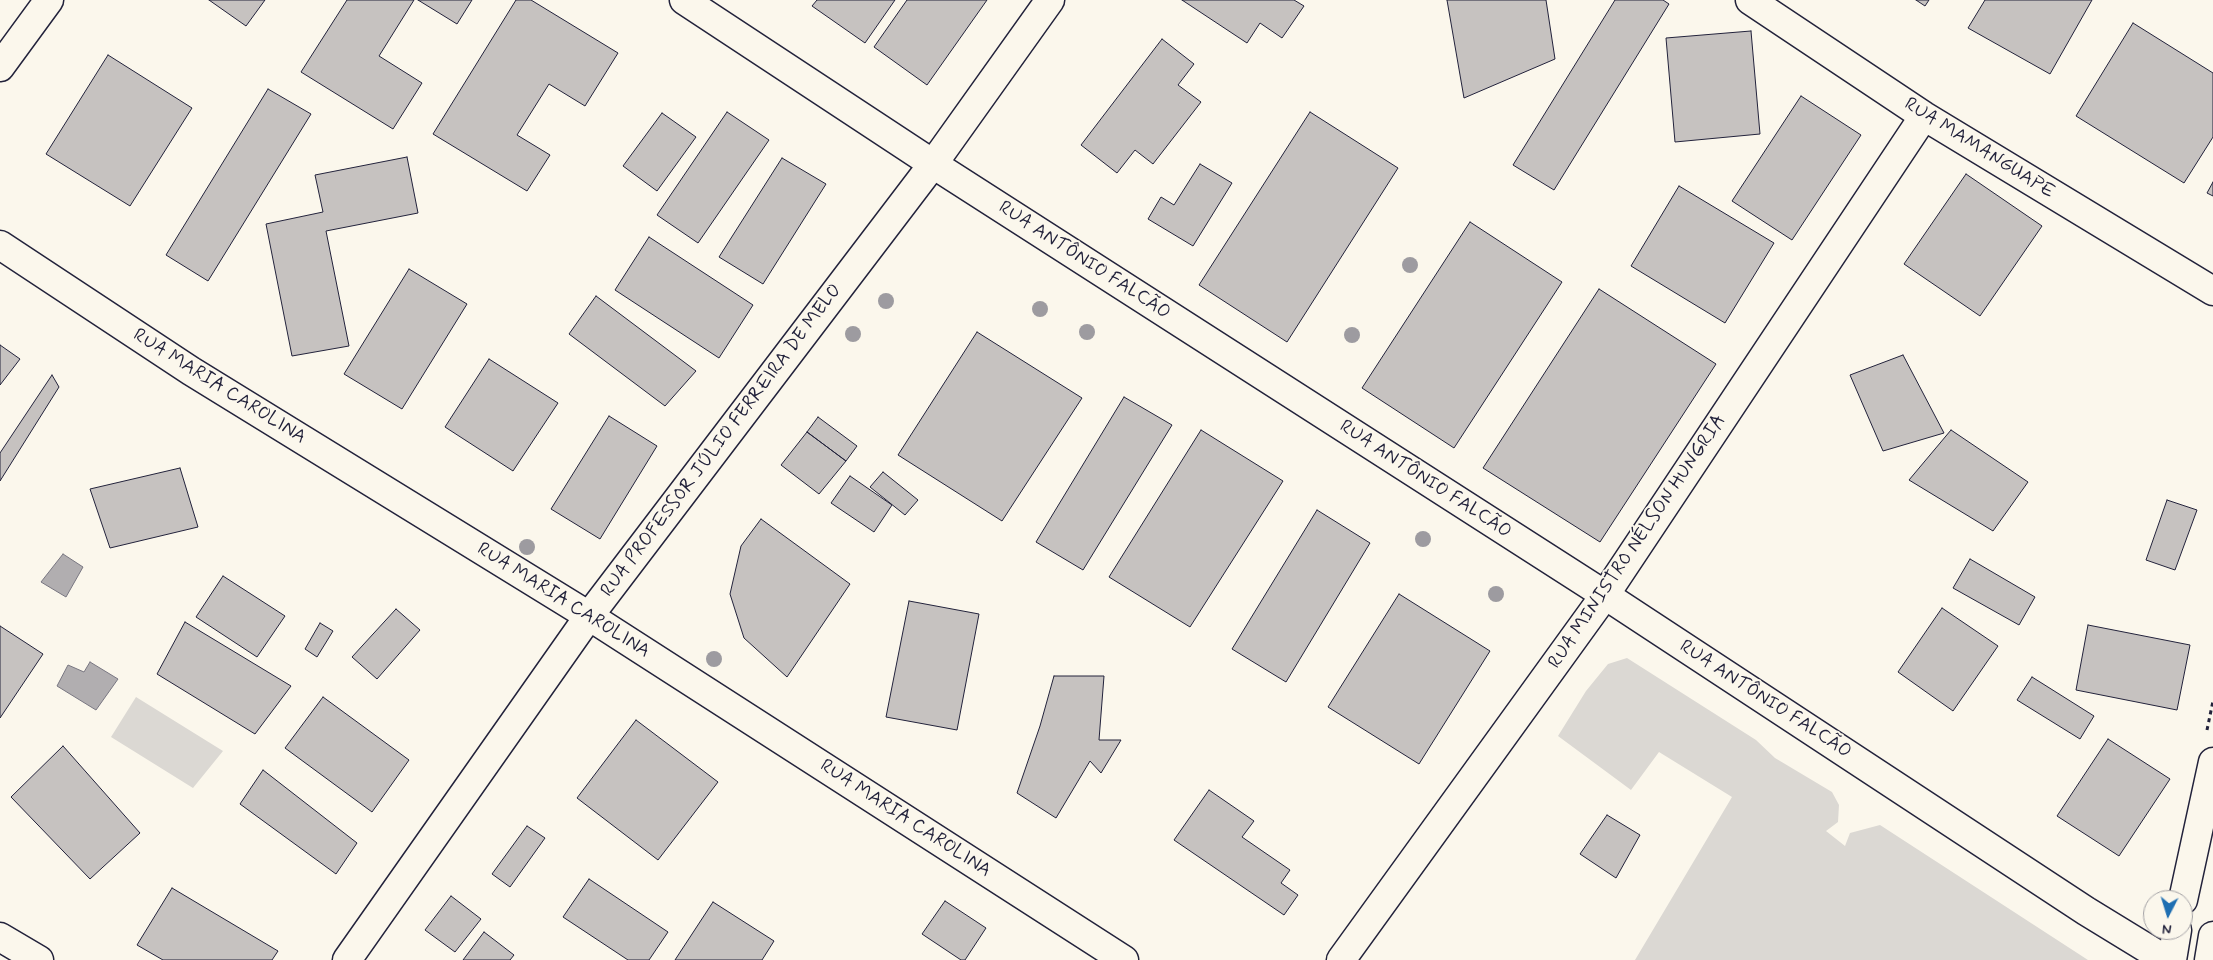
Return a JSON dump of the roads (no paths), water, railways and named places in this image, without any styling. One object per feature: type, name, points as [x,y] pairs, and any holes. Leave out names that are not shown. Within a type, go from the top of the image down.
[{"type":"street","points":[[0,67],[49,0]]},
{"type":"street","name":"RUA ANTÔNIO FALCÃO","points":[[684,0],[933,164],[1605,595],[2086,911],[2166,960]]},
{"type":"street","name":"RUA PROFESSOR JÚLIO FERREIRA DE MELO","points":[[347,960],[589,616],[933,164],[1050,0]]},
{"type":"street","name":"RUA MAMANGUAPE","points":[[1750,0],[1924,116],[2213,291]]},
{"type":"street","name":"RUA MINISTRO NÉLSON HUNGRIA","points":[[1342,960],[1605,595],[1924,116]]},
{"type":"street","name":"RUA MARIA CAROLINA","points":[[0,245],[191,371],[589,616],[1124,960]]},
{"type":"street","points":[[2185,890],[2213,762]]},
{"type":"street","points":[[2209,960],[2213,936]]},
{"type":"street","points":[[0,937],[39,960]]},
{"type":"street","points":[[2172,960],[2175,940]]}]
